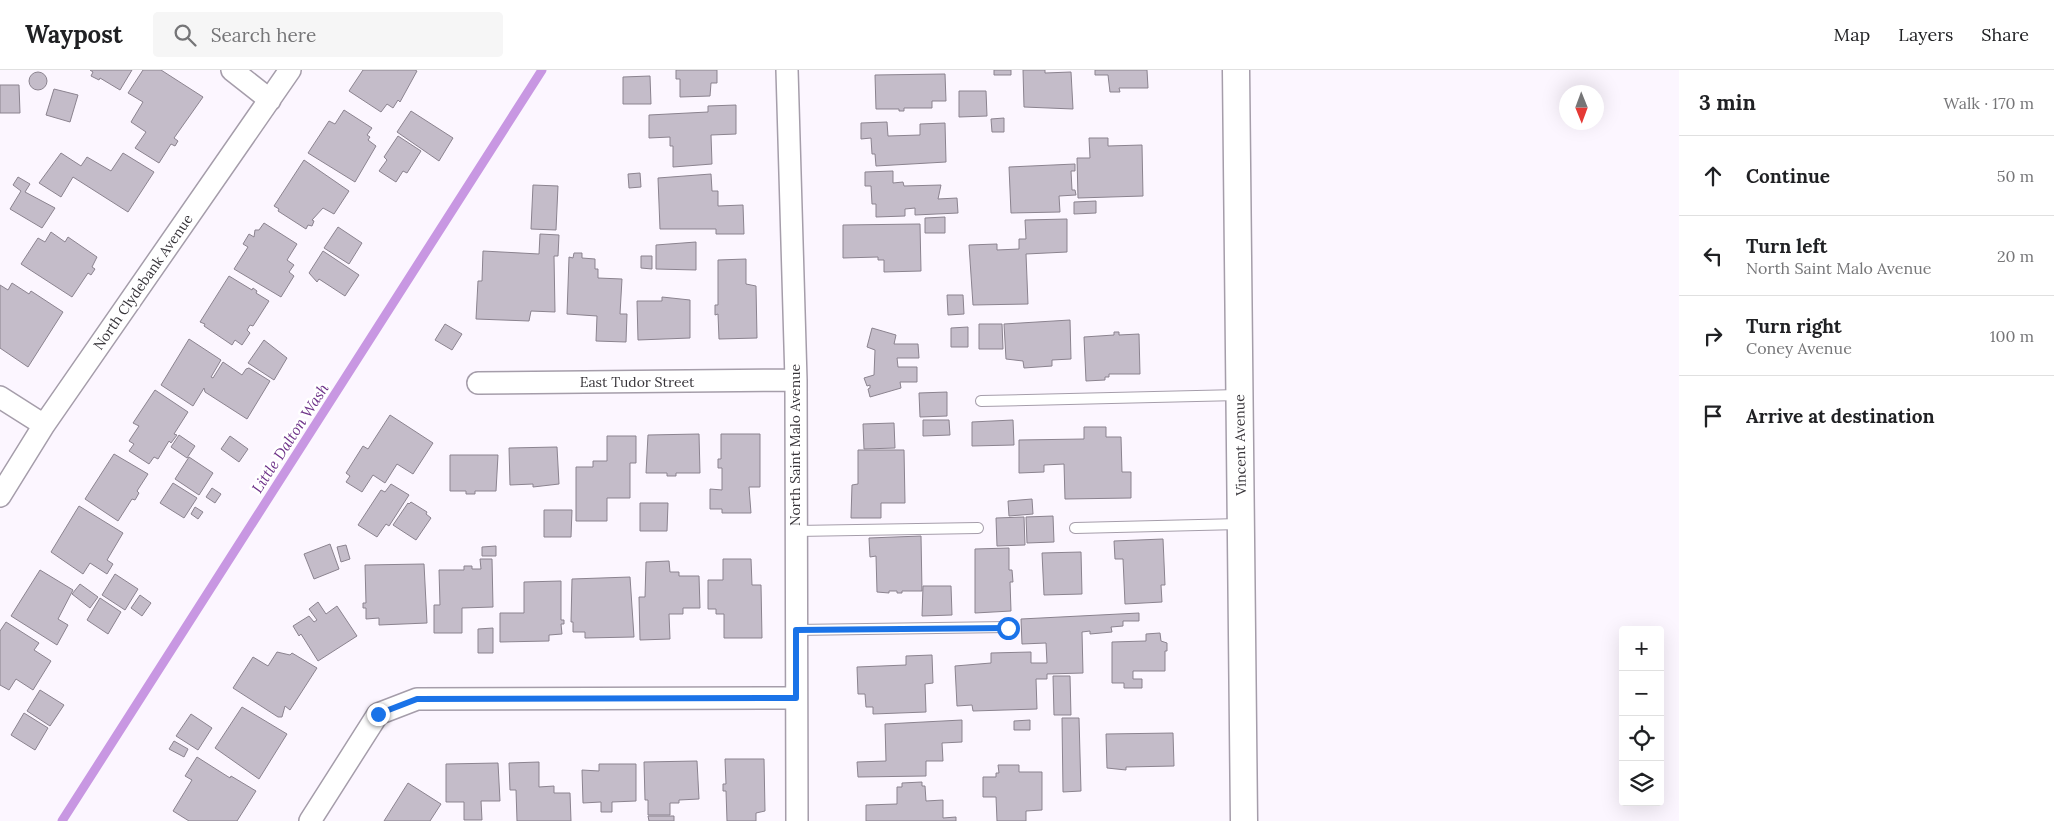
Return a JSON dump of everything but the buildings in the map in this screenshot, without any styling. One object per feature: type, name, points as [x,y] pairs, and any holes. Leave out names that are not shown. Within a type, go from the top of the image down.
[{"type":"street","points":[[232,70],[270,100]]},
{"type":"street","name":"North Clydebank Avenue","points":[[0,496],[44,425],[290,70]]},
{"type":"street","name":"North Saint Malo Avenue","points":[[787,70],[796,380],[797,821]]},
{"type":"street","name":"Vincent Avenue","points":[[1236,70],[1244,821]]},
{"type":"street","name":"East Tudor Street","points":[[478,383],[796,380]]},
{"type":"street","points":[[0,397],[44,425]]},
{"type":"street","points":[[310,821],[378,714],[417,699],[796,698]]},
{"type":"lane","points":[[981,401],[1240,396]]},
{"type":"lane","points":[[1075,528],[1241,524]]},
{"type":"lane","points":[[796,531],[978,528]]},
{"type":"lane","points":[[796,630],[1008,628]]},
{"type":"waterway","name":"Little Dalton Wash","points":[[62,821],[542,70]]},
{"type":"route","points":[[378,714],[417,699],[796,698],[796,630],[1008,628]]}]
